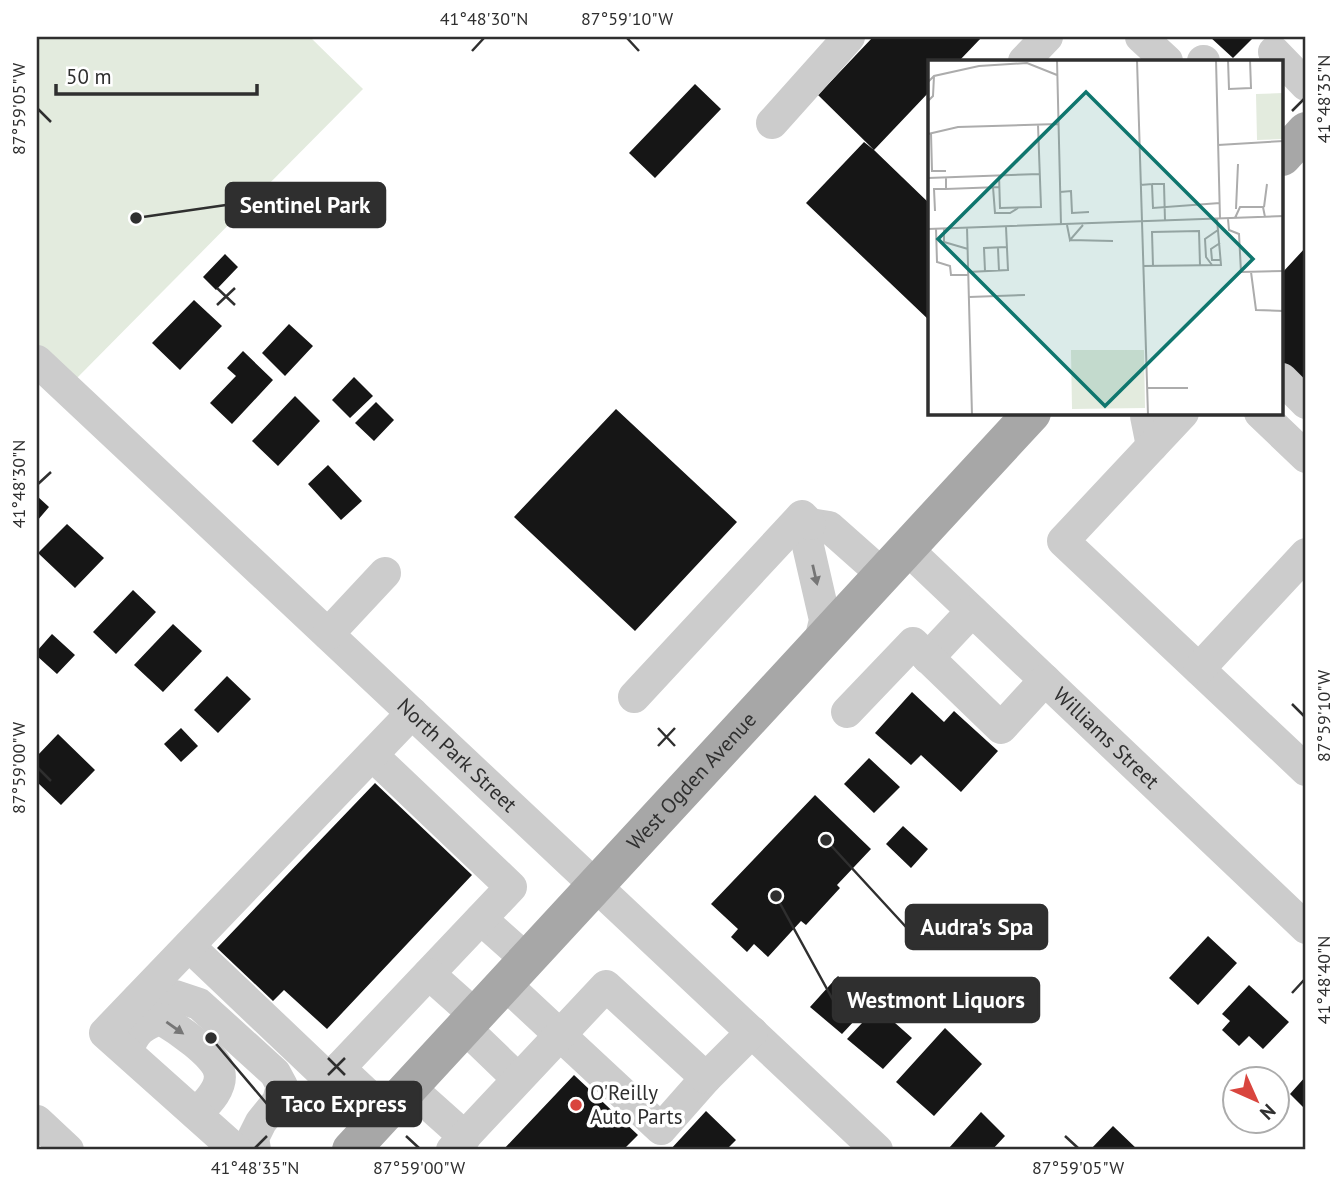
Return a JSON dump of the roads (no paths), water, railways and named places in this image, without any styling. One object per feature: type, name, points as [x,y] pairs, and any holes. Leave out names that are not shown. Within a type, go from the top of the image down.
[{"type":"main road","points":[[1284,155],[1306,131]]},
{"type":"main road","name":"West Ogden Avenue","points":[[351,1150],[1030,415]]},
{"type":"street","points":[[772,123],[849,37]]},
{"type":"street","points":[[1027,60],[1047,37]]},
{"type":"street","points":[[1141,37],[1166,60]]},
{"type":"street","points":[[1284,61],[1306,85]]},
{"type":"street","name":"North Park Street","points":[[37,361],[877,1150]]},
{"type":"street","points":[[1284,381],[1306,402]]},
{"type":"street","points":[[1146,415],[1153,446]]},
{"type":"street","points":[[1181,415],[1063,541],[1306,770]]},
{"type":"street","points":[[1262,415],[1306,457]]},
{"type":"street","points":[[634,697],[802,516],[810,524],[808,546],[825,620],[820,641]]},
{"type":"street","name":"Williams Street","points":[[810,524],[829,527],[894,561],[972,611],[1306,928]]},
{"type":"street","points":[[1199,669],[1306,554]]},
{"type":"street","points":[[328,634],[385,573]]},
{"type":"street","points":[[928,657],[972,611]]},
{"type":"street","points":[[847,712],[913,643],[1001,727],[1045,680]]},
{"type":"street","points":[[236,1150],[105,1033],[412,713]]},
{"type":"street","points":[[189,946],[329,1079],[511,887],[372,754]]},
{"type":"street","points":[[481,919],[560,1035],[661,1129],[752,1032]]},
{"type":"street","points":[[429,974],[519,1079]]},
{"type":"street","points":[[339,1068],[398,1099],[458,1144],[606,986],[706,1078]]},
{"type":"street","points":[[137,1000],[175,996],[199,1003],[275,1073],[282,1086],[278,1101],[261,1122],[253,1138],[255,1150]]},
{"type":"street","points":[[128,1052],[131,1040],[145,1023],[161,1019],[178,1029],[209,1057],[219,1071],[218,1086],[196,1114]]},
{"type":"street","points":[[37,1121],[68,1150]]},
{"type":"place","name":"Sentinel Park","points":[[136,218]]},
{"type":"place","name":"Audra's Spa","points":[[826,840]]},
{"type":"place","name":"Westmont Liquors","points":[[776,896]]},
{"type":"place","name":"Taco Express","points":[[211,1038]]},
{"type":"place","name":"O'Reilly Auto Parts","points":[[576,1105]]}]
